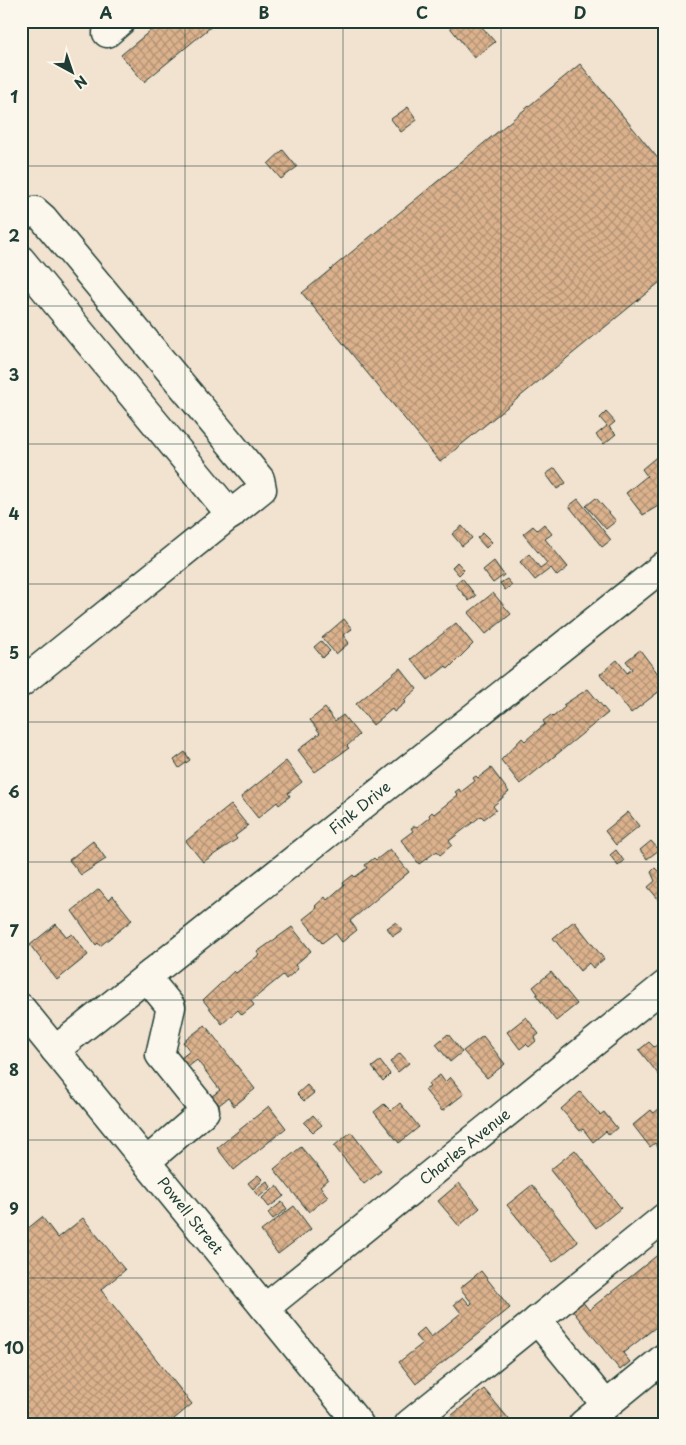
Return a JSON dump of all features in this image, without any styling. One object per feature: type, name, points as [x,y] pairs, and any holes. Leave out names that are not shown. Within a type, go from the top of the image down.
[{"type":"street","points":[[21,217],[35,211],[43,218],[260,479],[262,489],[21,683]]},
{"type":"street","points":[[21,260],[230,515]]},
{"type":"street","name":"Fink Drive","points":[[55,1050],[665,565]]},
{"type":"street","points":[[146,1162],[205,1111],[160,1055],[171,1007],[147,978]]},
{"type":"street","name":"Charles Avenue","points":[[265,1308],[665,986]]},
{"type":"street","name":"Powell Street","points":[[21,1008],[357,1423]]},
{"type":"street","points":[[409,1424],[665,1217]]},
{"type":"street","points":[[537,1320],[606,1405]]},
{"type":"street","points":[[583,1424],[665,1357]]},
{"type":"building","points":[[162,21],[218,21],[144,82],[121,55]]},
{"type":"building","points":[[445,21],[486,21],[482,27],[495,42],[474,58]]},
{"type":"building","points":[[580,64],[665,167],[665,278],[440,462],[302,293]]},
{"type":"building","points":[[408,107],[417,120],[401,132],[391,119]]},
{"type":"building","points":[[283,150],[297,167],[281,179],[268,164]]},
{"type":"building","points":[[606,412],[615,422],[609,427],[616,434],[604,444],[596,435],[607,426],[600,418]]},
{"type":"building","points":[[660,454],[665,460],[665,502],[643,515],[626,493],[647,476],[642,469]]},
{"type":"building","points":[[555,468],[566,483],[557,489],[546,474]]},
{"type":"building","points":[[596,498],[616,521],[606,529],[586,506]]},
{"type":"building","points":[[578,499],[611,540],[602,547],[569,506]]},
{"type":"building","points":[[544,524],[552,534],[545,539],[568,567],[557,576],[551,568],[535,580],[520,562],[529,554],[540,568],[547,563],[523,534],[533,526],[537,530]]},
{"type":"building","points":[[462,526],[472,538],[462,546],[452,534]]},
{"type":"building","points":[[483,533],[492,542],[486,548],[477,538]]},
{"type":"building","points":[[494,561],[504,575],[493,583],[483,570]]},
{"type":"building","points":[[457,562],[464,570],[459,575],[452,567]]},
{"type":"building","points":[[462,578],[476,596],[469,601],[455,584]]},
{"type":"building","points":[[507,579],[512,585],[505,590],[500,583]]},
{"type":"building","points":[[493,593],[511,614],[486,634],[468,613]]},
{"type":"building","points":[[344,619],[352,629],[343,635],[349,643],[336,654],[322,638]]},
{"type":"building","points":[[456,623],[473,644],[448,669],[446,666],[428,680],[411,659]]},
{"type":"building","points":[[321,641],[330,651],[323,658],[314,647]]},
{"type":"building","points":[[640,650],[665,683],[665,687],[631,713],[600,674],[617,660],[627,673],[632,669],[626,661]]},
{"type":"building","points":[[400,668],[417,689],[394,712],[392,709],[373,725],[356,704]]},
{"type":"building","points":[[588,689],[608,713],[520,784],[501,760],[522,738],[525,741],[545,724],[543,721],[551,715],[553,717],[565,707],[563,705]]},
{"type":"building","points":[[325,708],[335,721],[343,715],[359,735],[347,746],[349,748],[315,772],[298,750],[320,733],[310,720]]},
{"type":"building","points":[[185,752],[190,760],[179,768],[174,760]]},
{"type":"building","points":[[286,761],[302,782],[288,793],[290,796],[279,805],[277,802],[258,818],[241,797]]},
{"type":"building","points":[[491,768],[509,792],[493,806],[496,810],[484,819],[481,816],[449,841],[452,845],[440,855],[437,851],[419,864],[401,840],[413,831],[411,828],[417,827],[430,817],[429,815],[432,812],[434,814],[458,795],[455,792],[459,789],[461,792],[475,781],[473,778],[476,776],[478,778]]},
{"type":"building","points":[[231,805],[248,826],[235,836],[237,839],[203,862],[186,841]]},
{"type":"building","points":[[628,812],[639,826],[616,845],[605,831]]},
{"type":"building","points":[[93,841],[106,859],[81,875],[69,860]]},
{"type":"building","points":[[651,841],[659,850],[647,859],[640,850]]},
{"type":"building","points":[[390,849],[409,872],[350,921],[357,930],[342,942],[335,933],[322,943],[303,919],[317,908],[315,906],[325,897],[327,900],[353,875],[355,877],[367,868],[365,865],[374,858],[376,860]]},
{"type":"building","points":[[616,850],[624,861],[618,866],[610,855]]},
{"type":"building","points":[[655,868],[659,872],[663,869],[665,871],[665,907],[648,887],[655,881],[651,872]]},
{"type":"building","points":[[99,889],[108,900],[113,896],[132,920],[100,946],[98,943],[96,945],[72,911]]},
{"type":"building","points":[[574,921],[604,959],[593,968],[589,963],[580,971],[553,938]]},
{"type":"building","points":[[396,922],[402,930],[393,936],[387,928]]},
{"type":"building","points":[[56,924],[67,937],[72,934],[88,955],[57,980],[30,945]]},
{"type":"building","points":[[292,927],[311,951],[295,965],[298,969],[286,979],[283,975],[251,1001],[254,1005],[242,1015],[238,1010],[222,1024],[203,1000],[234,971],[236,973],[259,955],[257,952]]},
{"type":"building","points":[[551,972],[577,1004],[556,1021],[536,995],[538,994],[533,987]]},
{"type":"building","points":[[526,1017],[539,1034],[534,1038],[536,1041],[529,1047],[526,1044],[520,1049],[507,1032]]},
{"type":"building","points":[[205,1025],[255,1089],[234,1106],[228,1098],[219,1105],[212,1096],[220,1090],[197,1060],[188,1067],[181,1058],[190,1051],[183,1042]]},
{"type":"building","points":[[448,1034],[462,1052],[450,1062],[436,1044]]},
{"type":"building","points":[[483,1036],[505,1064],[487,1078],[463,1051]]},
{"type":"building","points":[[665,1039],[665,1073],[664,1071],[659,1075],[639,1050],[649,1042],[654,1047]]},
{"type":"building","points":[[400,1053],[409,1063],[398,1072],[390,1062]]},
{"type":"building","points":[[380,1061],[390,1074],[383,1081],[372,1067]]},
{"type":"building","points":[[440,1075],[445,1082],[450,1077],[464,1094],[442,1111],[425,1090],[430,1087],[428,1084]]},
{"type":"building","points":[[307,1085],[314,1093],[304,1101],[297,1094]]},
{"type":"building","points":[[580,1092],[600,1115],[604,1112],[617,1128],[609,1135],[606,1131],[593,1142],[583,1129],[580,1131],[561,1109]]},
{"type":"building","points":[[400,1103],[419,1127],[399,1143],[374,1112],[384,1104],[391,1111]]},
{"type":"building","points":[[665,1104],[665,1147],[661,1151],[655,1143],[650,1147],[633,1125],[651,1110],[654,1113]]},
{"type":"building","points":[[269,1106],[286,1128],[234,1170],[217,1148]]},
{"type":"building","points":[[313,1115],[322,1125],[313,1132],[304,1123]]},
{"type":"building","points":[[351,1132],[381,1171],[364,1184],[334,1146]]},
{"type":"building","points":[[301,1147],[328,1179],[320,1186],[328,1197],[309,1212],[274,1169]]},
{"type":"building","points":[[575,1150],[621,1208],[596,1228],[550,1170]]},
{"type":"building","points":[[258,1175],[263,1180],[253,1189],[248,1183]]},
{"type":"building","points":[[267,1181],[271,1187],[259,1197],[254,1191]]},
{"type":"building","points":[[459,1183],[480,1208],[459,1226],[438,1201]]},
{"type":"building","points":[[532,1185],[578,1242],[553,1262],[507,1205]]},
{"type":"building","points":[[277,1186],[284,1196],[269,1207],[262,1198]]},
{"type":"building","points":[[282,1202],[287,1209],[273,1219],[268,1213]]},
{"type":"building","points":[[294,1206],[311,1229],[278,1254],[261,1231]]},
{"type":"building","points":[[42,1217],[58,1238],[83,1218],[125,1270],[101,1290],[192,1404],[168,1424],[21,1424],[21,1234]]},
{"type":"building","points":[[665,1235],[665,1249],[658,1240]]},
{"type":"building","points":[[665,1249],[665,1320],[623,1353],[630,1362],[620,1370],[572,1310],[582,1301],[589,1310]]},
{"type":"building","points":[[481,1271],[510,1308],[416,1384],[399,1362],[422,1344],[415,1336],[424,1328],[431,1337],[461,1313],[454,1304],[463,1297],[470,1305],[472,1303],[460,1288]]},
{"type":"building","points":[[484,1389],[513,1424],[448,1424],[446,1420]]}]
